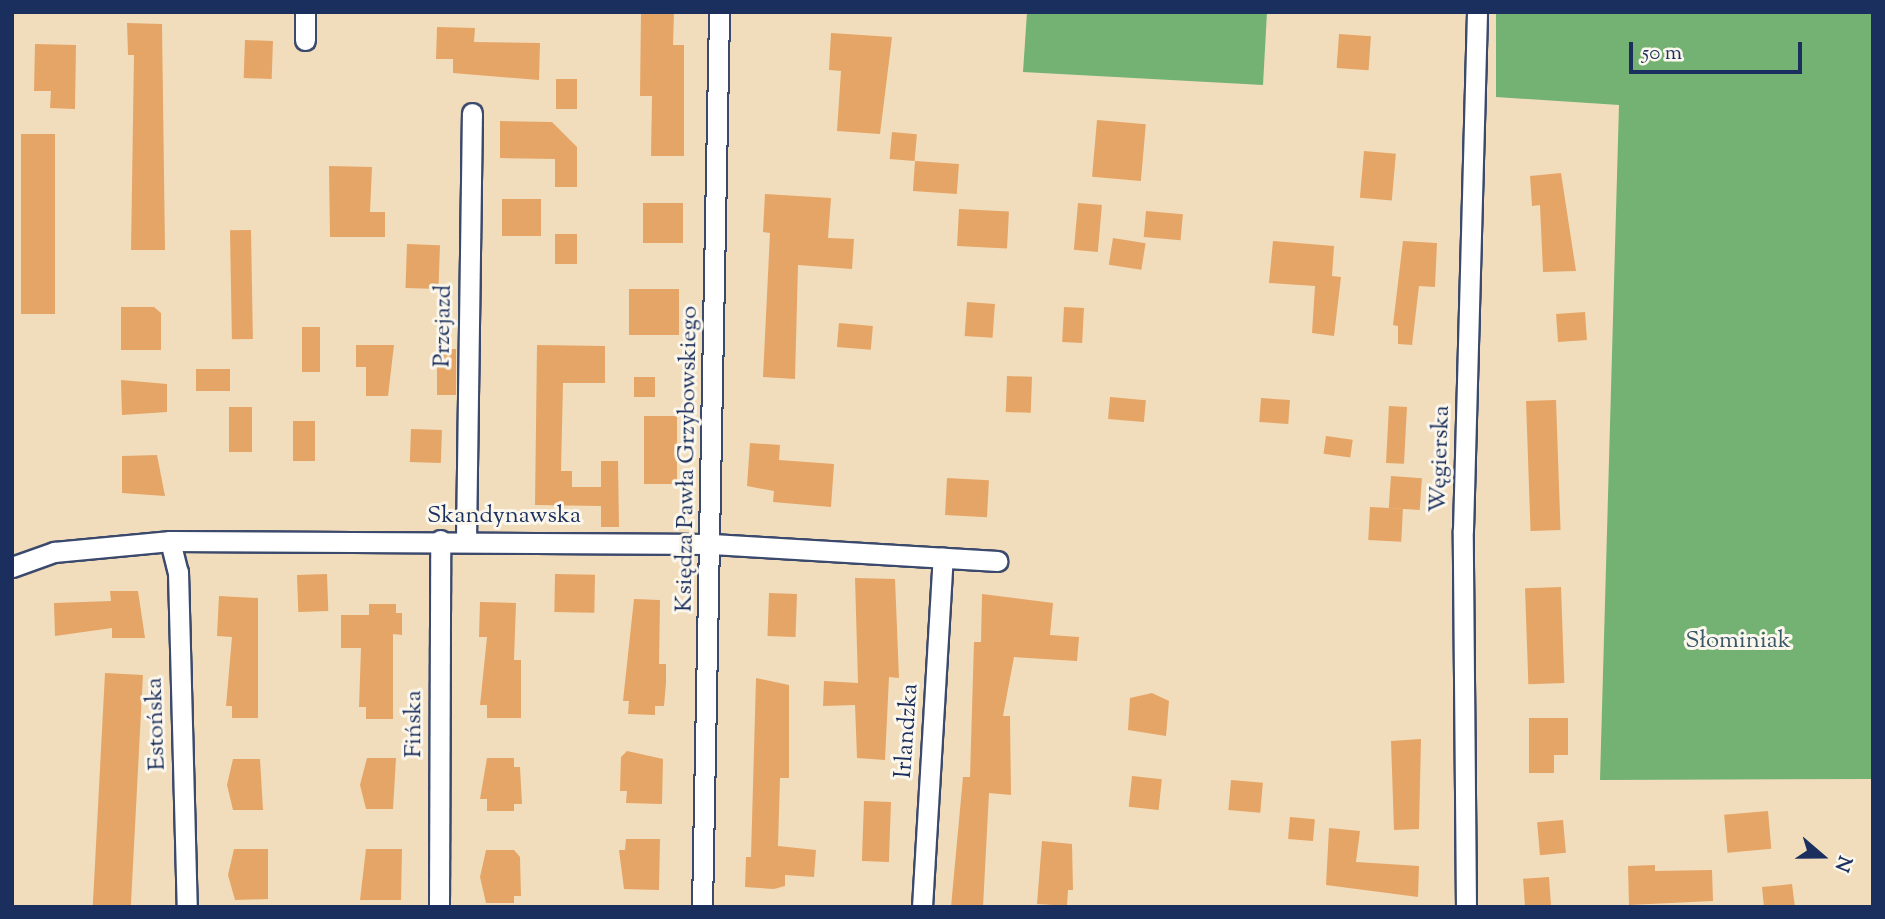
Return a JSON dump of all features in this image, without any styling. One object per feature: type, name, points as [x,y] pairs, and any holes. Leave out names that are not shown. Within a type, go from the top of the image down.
[{"type":"street","points":[[305,12],[305,40]]},
{"type":"street","name":"Księdza Pawła Grzybowskiego","points":[[702,907],[712,544],[719,12]]},
{"type":"street","name":"Węgierska","points":[[1466,907],[1463,530],[1477,12]]},
{"type":"street","name":"Przejazd","points":[[466,540],[472,114]]},
{"type":"street","name":"Fińska","points":[[439,907],[440,540]]},
{"type":"street","name":"Skandynawska","points":[[12,567],[54,552],[170,541],[466,540],[712,544],[997,561]]},
{"type":"street","name":"Estońska","points":[[170,541],[178,572],[187,907]]},
{"type":"street","name":"Irlandzka","points":[[922,907],[943,558]]},
{"type":"green space","points":[[1027,12],[1267,12],[1263,85],[1023,72]]},
{"type":"green space","name":"Słominiak","points":[[1496,12],[1873,12],[1873,779],[1600,780],[1619,105],[1496,97]]},
{"type":"building","points":[[641,12],[674,12],[673,45],[684,45],[684,156],[651,156],[652,96],[640,96]]},
{"type":"building","points":[[127,23],[162,24],[165,250],[131,250],[134,55],[128,55]]},
{"type":"building","points":[[437,27],[475,28],[474,42],[540,43],[539,80],[453,73],[453,59],[436,59]]},
{"type":"building","points":[[831,33],[892,37],[880,134],[837,131],[841,71],[829,70]]},
{"type":"building","points":[[1339,34],[1371,36],[1369,70],[1337,68]]},
{"type":"building","points":[[245,40],[273,41],[272,79],[244,78]]},
{"type":"building","points":[[35,44],[76,45],[75,109],[50,108],[51,91],[34,91]]},
{"type":"building","points":[[556,79],[577,79],[577,109],[556,109]]},
{"type":"building","points":[[1097,120],[1146,124],[1141,181],[1092,177]]},
{"type":"building","points":[[500,121],[552,122],[577,147],[577,187],[555,187],[555,159],[500,158]]},
{"type":"building","points":[[892,132],[917,134],[915,161],[890,159]]},
{"type":"building","points":[[21,134],[55,134],[55,314],[21,314]]},
{"type":"building","points":[[1364,151],[1396,154],[1392,201],[1360,198]]},
{"type":"building","points":[[915,161],[959,164],[957,194],[913,191]]},
{"type":"building","points":[[329,166],[372,167],[370,212],[385,212],[385,237],[330,237]]},
{"type":"building","points":[[1561,173],[1576,271],[1543,272],[1540,205],[1532,206],[1530,176]]},
{"type":"building","points":[[765,194],[831,198],[828,238],[854,239],[852,269],[798,265],[795,379],[763,377],[770,233],[763,232]]},
{"type":"building","points":[[502,199],[541,199],[541,236],[502,236]]},
{"type":"building","points":[[643,203],[683,203],[683,243],[643,243]]},
{"type":"building","points":[[1078,203],[1102,205],[1098,252],[1074,250]]},
{"type":"building","points":[[959,209],[1009,212],[1007,249],[957,246]]},
{"type":"building","points":[[1146,211],[1183,214],[1181,240],[1144,237]]},
{"type":"building","points":[[230,230],[251,230],[253,339],[232,339]]},
{"type":"building","points":[[555,234],[577,234],[577,264],[555,264]]},
{"type":"building","points":[[1113,238],[1146,243],[1141,270],[1109,265]]},
{"type":"building","points":[[1273,241],[1334,246],[1332,276],[1341,277],[1334,336],[1312,333],[1315,286],[1269,283]]},
{"type":"building","points":[[1403,241],[1437,243],[1435,287],[1419,286],[1412,345],[1398,344],[1398,326],[1393,325]]},
{"type":"building","points":[[407,244],[440,245],[438,289],[405,288]]},
{"type":"building","points":[[629,289],[679,289],[679,335],[629,335]]},
{"type":"building","points":[[967,302],[995,304],[993,338],[965,336]]},
{"type":"building","points":[[121,307],[154,307],[161,313],[161,350],[121,350]]},
{"type":"building","points":[[1064,307],[1084,308],[1082,343],[1062,342]]},
{"type":"building","points":[[1585,312],[1587,340],[1558,342],[1556,314]]},
{"type":"building","points":[[839,323],[873,326],[871,350],[837,347]]},
{"type":"building","points":[[302,327],[320,327],[320,372],[302,372]]},
{"type":"building","points":[[356,345],[394,345],[388,396],[366,396],[366,367],[356,367]]},
{"type":"building","points":[[537,345],[605,346],[605,383],[563,383],[561,471],[572,471],[572,487],[601,487],[601,461],[618,461],[619,527],[601,527],[601,506],[535,505]]},
{"type":"building","points":[[437,349],[456,349],[456,395],[437,395]]},
{"type":"building","points":[[196,369],[230,369],[230,391],[196,391]]},
{"type":"building","points":[[1007,376],[1032,377],[1031,413],[1006,412]]},
{"type":"building","points":[[634,377],[655,377],[655,397],[634,397]]},
{"type":"building","points":[[121,380],[167,384],[167,412],[122,415]]},
{"type":"building","points":[[1110,397],[1146,400],[1144,422],[1108,419]]},
{"type":"building","points":[[1261,398],[1290,400],[1288,424],[1259,422]]},
{"type":"building","points":[[1556,400],[1561,530],[1531,531],[1526,401]]},
{"type":"building","points":[[1389,406],[1407,407],[1404,464],[1386,463]]},
{"type":"building","points":[[229,407],[252,407],[252,452],[229,452]]},
{"type":"building","points":[[644,416],[677,416],[677,484],[644,484]]},
{"type":"building","points":[[293,421],[315,421],[315,461],[293,461]]},
{"type":"building","points":[[411,429],[442,430],[441,463],[410,462]]},
{"type":"building","points":[[1326,436],[1353,440],[1350,458],[1323,454]]},
{"type":"building","points":[[750,443],[780,445],[779,460],[834,464],[831,507],[773,502],[774,491],[747,486]]},
{"type":"building","points":[[157,455],[165,496],[122,493],[122,456]]},
{"type":"building","points":[[1391,476],[1422,478],[1420,510],[1389,508]]},
{"type":"building","points":[[947,478],[989,480],[987,517],[945,515]]},
{"type":"building","points":[[1370,507],[1403,509],[1401,542],[1368,540]]},
{"type":"building","points":[[327,574],[328,611],[298,612],[297,575]]},
{"type":"building","points":[[555,574],[595,575],[594,613],[554,612]]},
{"type":"building","points":[[855,578],[895,579],[899,678],[889,677],[885,760],[857,758],[855,705],[823,706],[824,681],[858,683]]},
{"type":"building","points":[[1561,587],[1564,683],[1528,684],[1525,588]]},
{"type":"building","points":[[110,591],[138,591],[145,638],[112,638],[112,628],[55,636],[54,603],[111,601]]},
{"type":"building","points":[[769,593],[797,594],[795,637],[767,636]]},
{"type":"building","points":[[982,594],[1053,603],[1050,635],[1079,637],[1077,661],[1014,657],[1003,716],[1010,716],[1011,795],[989,793],[983,907],[951,907],[963,777],[970,777],[974,642],[981,642]]},
{"type":"building","points":[[219,596],[258,598],[258,718],[232,718],[232,706],[226,706],[232,637],[217,636]]},
{"type":"building","points":[[634,599],[660,600],[659,664],[666,664],[666,683],[664,706],[655,706],[655,715],[628,714],[629,701],[623,701]]},
{"type":"building","points":[[480,602],[516,603],[514,660],[521,660],[521,718],[487,718],[487,705],[480,705],[487,637],[479,637]]},
{"type":"building","points":[[369,604],[396,604],[396,613],[402,613],[402,635],[393,634],[393,719],[366,719],[366,707],[359,707],[361,648],[341,648],[341,615],[369,615]]},
{"type":"building","points":[[105,673],[143,675],[131,907],[93,907]]},
{"type":"building","points":[[756,678],[789,685],[789,778],[780,778],[778,846],[816,850],[814,877],[785,875],[785,886],[774,889],[745,887],[746,857],[751,857]]},
{"type":"building","points":[[1152,693],[1169,701],[1166,736],[1128,730],[1130,698]]},
{"type":"building","points":[[1529,718],[1568,718],[1568,755],[1554,755],[1554,773],[1529,773]]},
{"type":"building","points":[[1421,739],[1419,829],[1394,830],[1391,741]]},
{"type":"building","points":[[627,751],[663,759],[662,804],[626,803],[627,791],[620,791],[621,757]]},
{"type":"building","points":[[367,758],[396,758],[393,809],[366,809],[360,785]]},
{"type":"building","points":[[487,758],[514,758],[514,767],[520,767],[522,804],[514,804],[514,811],[487,811],[487,799],[480,799]]},
{"type":"building","points":[[233,759],[260,759],[263,810],[233,810],[227,785]]},
{"type":"building","points":[[1132,776],[1162,779],[1159,810],[1129,807]]},
{"type":"building","points":[[1231,780],[1263,783],[1260,813],[1228,810]]},
{"type":"building","points":[[864,801],[891,802],[889,862],[862,861]]},
{"type":"building","points":[[1768,811],[1771,849],[1727,853],[1724,815]]},
{"type":"building","points":[[1290,817],[1315,819],[1313,841],[1288,839]]},
{"type":"building","points":[[1563,820],[1566,853],[1540,855],[1537,822]]},
{"type":"building","points":[[1329,828],[1360,831],[1356,862],[1419,866],[1418,897],[1326,885]]},
{"type":"building","points":[[626,839],[660,839],[659,890],[624,889],[619,850],[625,850]]},
{"type":"building","points":[[1042,841],[1072,844],[1073,890],[1068,890],[1067,906],[1037,904]]},
{"type":"building","points":[[234,849],[268,849],[268,899],[235,900],[228,875]]},
{"type":"building","points":[[366,849],[402,849],[401,900],[360,900]]},
{"type":"building","points":[[486,850],[514,850],[520,857],[521,896],[514,896],[514,903],[486,903],[480,877]]},
{"type":"building","points":[[1655,865],[1655,871],[1712,870],[1713,901],[1629,905],[1628,866]]},
{"type":"building","points":[[1549,877],[1551,907],[1525,907],[1523,879]]},
{"type":"building","points":[[1792,884],[1795,907],[1764,907],[1762,887]]}]
